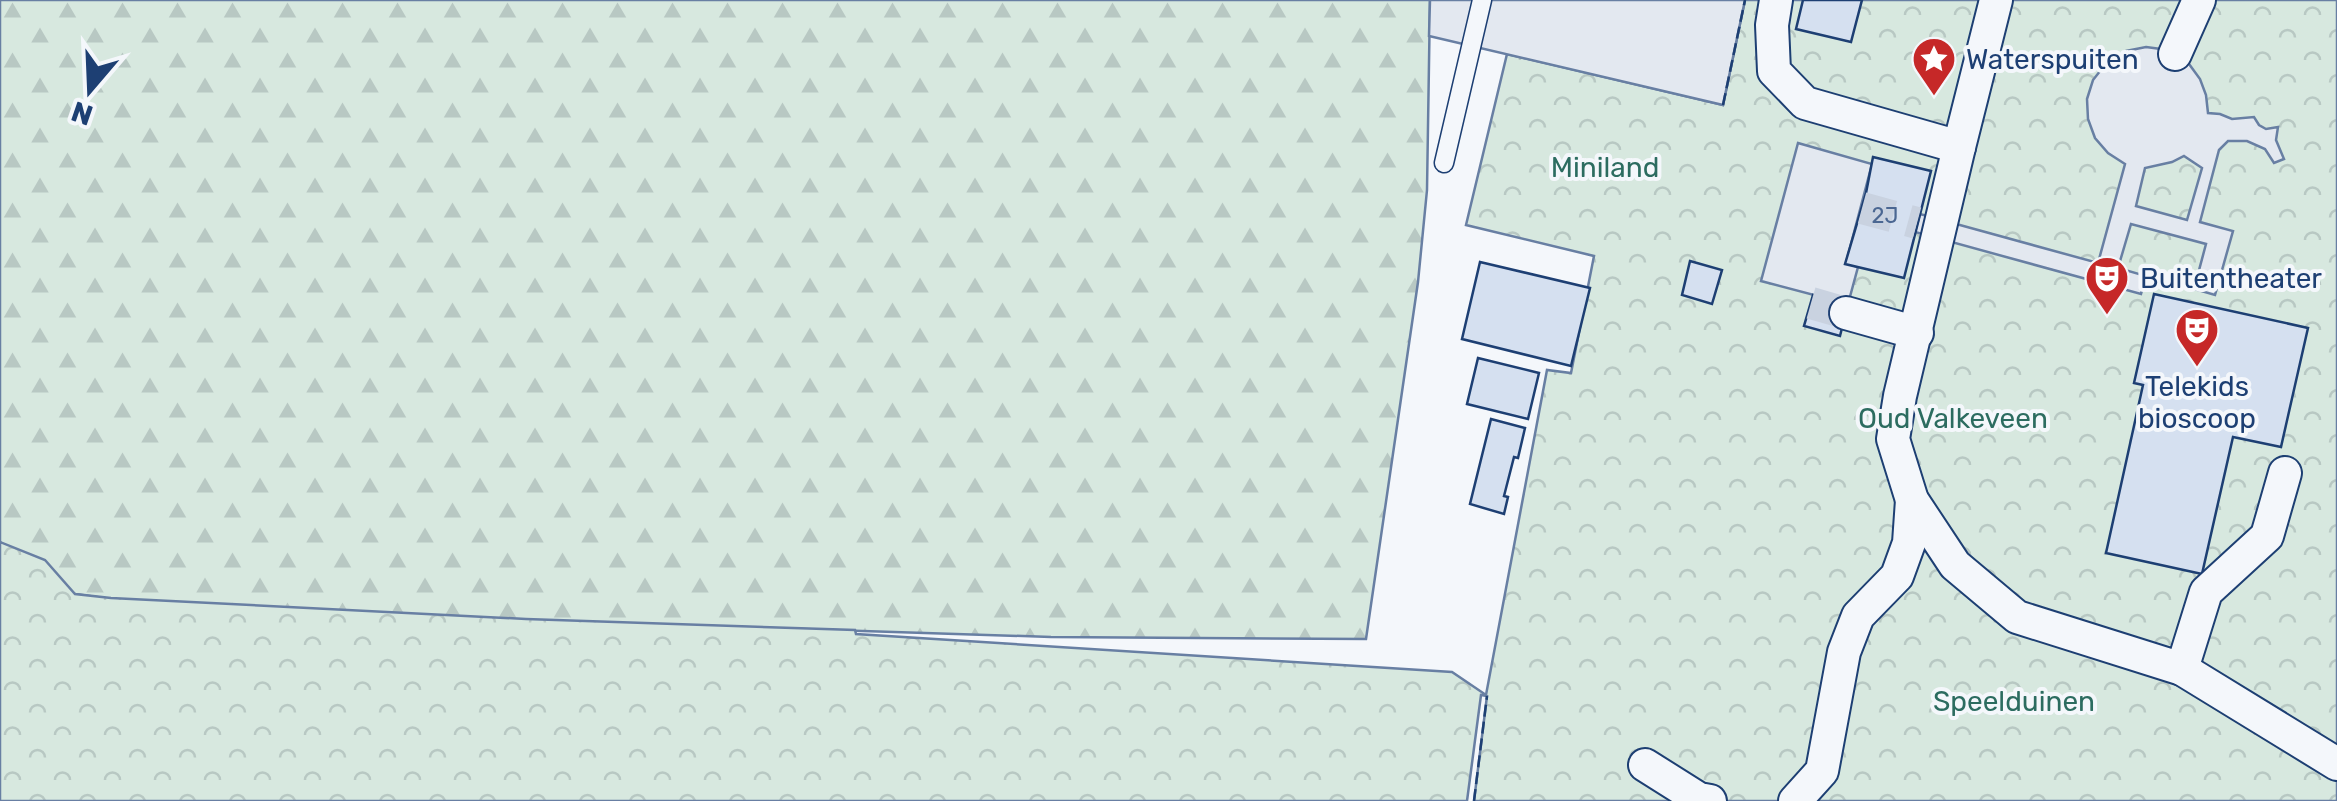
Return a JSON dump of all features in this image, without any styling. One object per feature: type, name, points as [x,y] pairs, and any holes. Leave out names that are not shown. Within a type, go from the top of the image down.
[{"type":"street","points":[[1776,0],[1772,25],[1774,71],[1805,103],[1959,148]]},
{"type":"street","points":[[1996,0],[1900,396],[1893,439],[1912,500],[1955,565],[2017,617],[2182,669],[2337,764]]},
{"type":"street","points":[[2175,54],[2198,0]]},
{"type":"street","points":[[1846,313],[1917,332]]},
{"type":"street","points":[[2182,669],[2206,592],[2267,536],[2285,472]]},
{"type":"street","points":[[1795,801],[1822,771],[1844,652],[1858,616],[1897,576],[1909,543],[1912,500]]},
{"type":"street","points":[[1644,765],[1699,799],[1710,801]]},
{"type":"lane","points":[[1444,163],[1482,0]]},
{"type":"green space","points":[[0,0],[1430,0],[1427,190],[1418,282],[1366,639],[1051,637],[526,620],[75,594],[0,542]]},
{"type":"green space","name":"Oud Valkeveen","points":[[1745,0],[2337,0],[2337,801],[1474,801],[1487,696],[1481,695],[1467,801],[0,801],[0,542],[45,560],[75,594],[111,598],[526,619],[855,630],[856,634],[1452,672],[1486,695],[1547,370],[1571,373],[1594,256],[1466,225],[1507,54],[1723,105]]},
{"type":"shaded area","points":[[1430,0],[1745,0],[1723,105],[1429,36]]},
{"type":"shaded area","points":[[2146,47],[2175,54],[2200,79],[2208,113],[2232,119],[2254,117],[2266,129],[2278,127],[2276,140],[2284,159],[2274,163],[2265,149],[2247,141],[2228,141],[2219,150],[2200,222],[2233,231],[2215,295],[2194,289],[2206,244],[2131,224],[2118,268],[2146,276],[2141,294],[1915,232],[1920,214],[2098,263],[2125,164],[2095,138],[2088,119],[2087,99],[2093,80],[2108,61],[2126,51]],"holes":[[[2184,156],[2202,168],[2187,220],[2136,206],[2145,168]]]},
{"type":"shaded area","points":[[1798,143],[1872,164],[1846,263],[1858,267],[1848,304],[1761,281]]},
{"type":"building","points":[[1803,0],[1862,0],[1851,42],[1796,29]]},
{"type":"building","points":[[1873,157],[1931,171],[1904,278],[1845,264]]},
{"type":"building","points":[[1690,261],[1722,270],[1712,304],[1682,295]]},
{"type":"building","points":[[1480,262],[1590,288],[1571,366],[1462,339]]},
{"type":"building","points":[[2154,294],[2308,328],[2281,447],[2233,437],[2202,574],[2106,553],[2143,385],[2134,383]]},
{"type":"building","points":[[1813,295],[1848,304],[1840,336],[1804,326]]},
{"type":"building","points":[[1478,358],[1539,373],[1528,419],[1467,404]]},
{"type":"building","points":[[1491,419],[1525,428],[1504,496],[1508,497],[1504,514],[1470,504]]},
{"type":"tunnel","points":[[1862,208],[1917,223]]},
{"type":"tunnel","points":[[1811,303],[1846,313]]},
{"type":"fence","points":[[1723,105],[1745,0]]},
{"type":"fence","points":[[1474,801],[1487,696]]},
{"type":"place","name":"Waterspuiten","points":[[1934,97]]},
{"type":"place","name":"Buitentheater","points":[[2107,316]]},
{"type":"place","name":"Telekids bioscoop","points":[[2197,368]]},
{"type":"park label","name":"Miniland","points":[[1605,167]]},
{"type":"park label","name":"Speelduinen","points":[[2014,701]]}]
